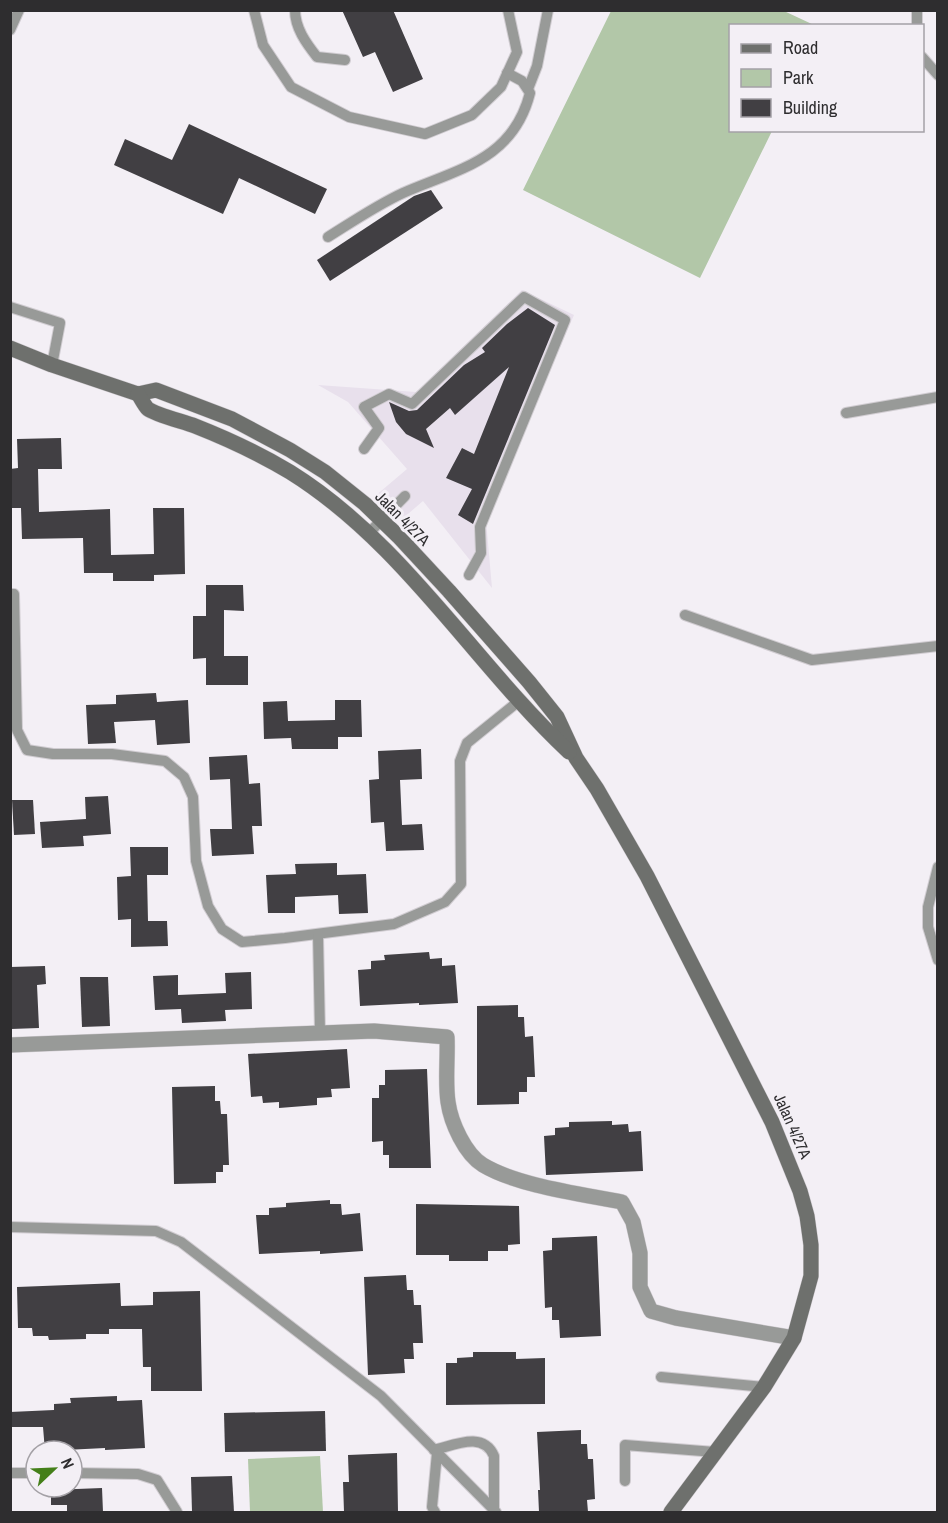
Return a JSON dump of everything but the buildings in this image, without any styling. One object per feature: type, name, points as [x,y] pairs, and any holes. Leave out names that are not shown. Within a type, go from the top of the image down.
[{"type":"street","name":"Jalan 4/27A","points":[[10,348],[138,394],[156,390],[212,410],[248,426],[325,472],[382,520],[436,576],[530,682],[557,717],[576,758],[597,789],[647,876],[772,1122],[795,1175],[807,1216],[811,1266],[808,1288],[794,1338],[764,1387],[671,1512]]},
{"type":"street","name":"Jalan 4/27A","points":[[138,394],[149,409],[238,445],[289,471],[314,488],[408,572],[543,728],[576,758]]},
{"type":"street","points":[[10,1045],[374,1031],[447,1037],[448,1103],[461,1142],[482,1164],[513,1177],[559,1190],[622,1202],[633,1222],[640,1253],[640,1287],[651,1311],[676,1318],[794,1338]]},
{"type":"lane","points":[[10,30],[19,10]]},
{"type":"lane","points":[[254,10],[263,45],[291,87],[349,117],[425,134],[472,115],[501,87],[517,52],[508,10]]},
{"type":"lane","points":[[295,10],[303,39],[317,57],[345,60]]},
{"type":"lane","points":[[528,89],[537,66],[548,10]]},
{"type":"lane","points":[[924,59],[938,75]]},
{"type":"lane","points":[[328,237],[402,194],[457,172],[488,155],[510,135],[526,109],[530,93],[522,81],[507,73]]},
{"type":"lane","points":[[364,449],[379,428],[364,407],[389,394],[412,404],[524,297],[565,320],[480,527],[481,553],[469,575]]},
{"type":"lane","points":[[10,307],[60,323],[52,365]]},
{"type":"lane","points":[[846,413],[938,398]]},
{"type":"lane","points":[[368,534],[405,496]]},
{"type":"lane","points":[[10,594],[14,594],[17,730],[27,750],[53,754],[112,754],[165,761],[184,777],[193,797],[196,861],[208,906],[222,929],[242,942],[394,924],[445,902],[461,884],[460,761],[467,743],[520,700]]},
{"type":"lane","points":[[685,615],[812,660],[938,646]]},
{"type":"lane","points":[[938,867],[928,907],[928,927],[938,960]]},
{"type":"lane","points":[[318,934],[320,1033]]},
{"type":"lane","points":[[10,1227],[156,1231],[181,1242],[381,1396],[495,1511]]},
{"type":"lane","points":[[661,1377],[764,1387]]},
{"type":"lane","points":[[436,1452],[470,1440],[481,1443],[491,1450],[494,1456],[495,1511]]},
{"type":"lane","points":[[625,1481],[625,1445],[715,1452]]},
{"type":"lane","points":[[435,1512],[432,1507],[436,1452]]},
{"type":"lane","points":[[84,1473],[138,1474],[157,1480],[177,1512]]},
{"type":"shaded area","points":[[522,290],[574,315],[486,520],[492,588],[423,501],[401,520],[374,497],[407,469],[348,402],[318,385],[416,392]]},
{"type":"green space","points":[[611,11],[784,11],[812,24],[729,24],[729,132],[772,132],[700,278],[523,190]]},
{"type":"green space","points":[[320,1456],[323,1512],[250,1512],[248,1459]]}]
